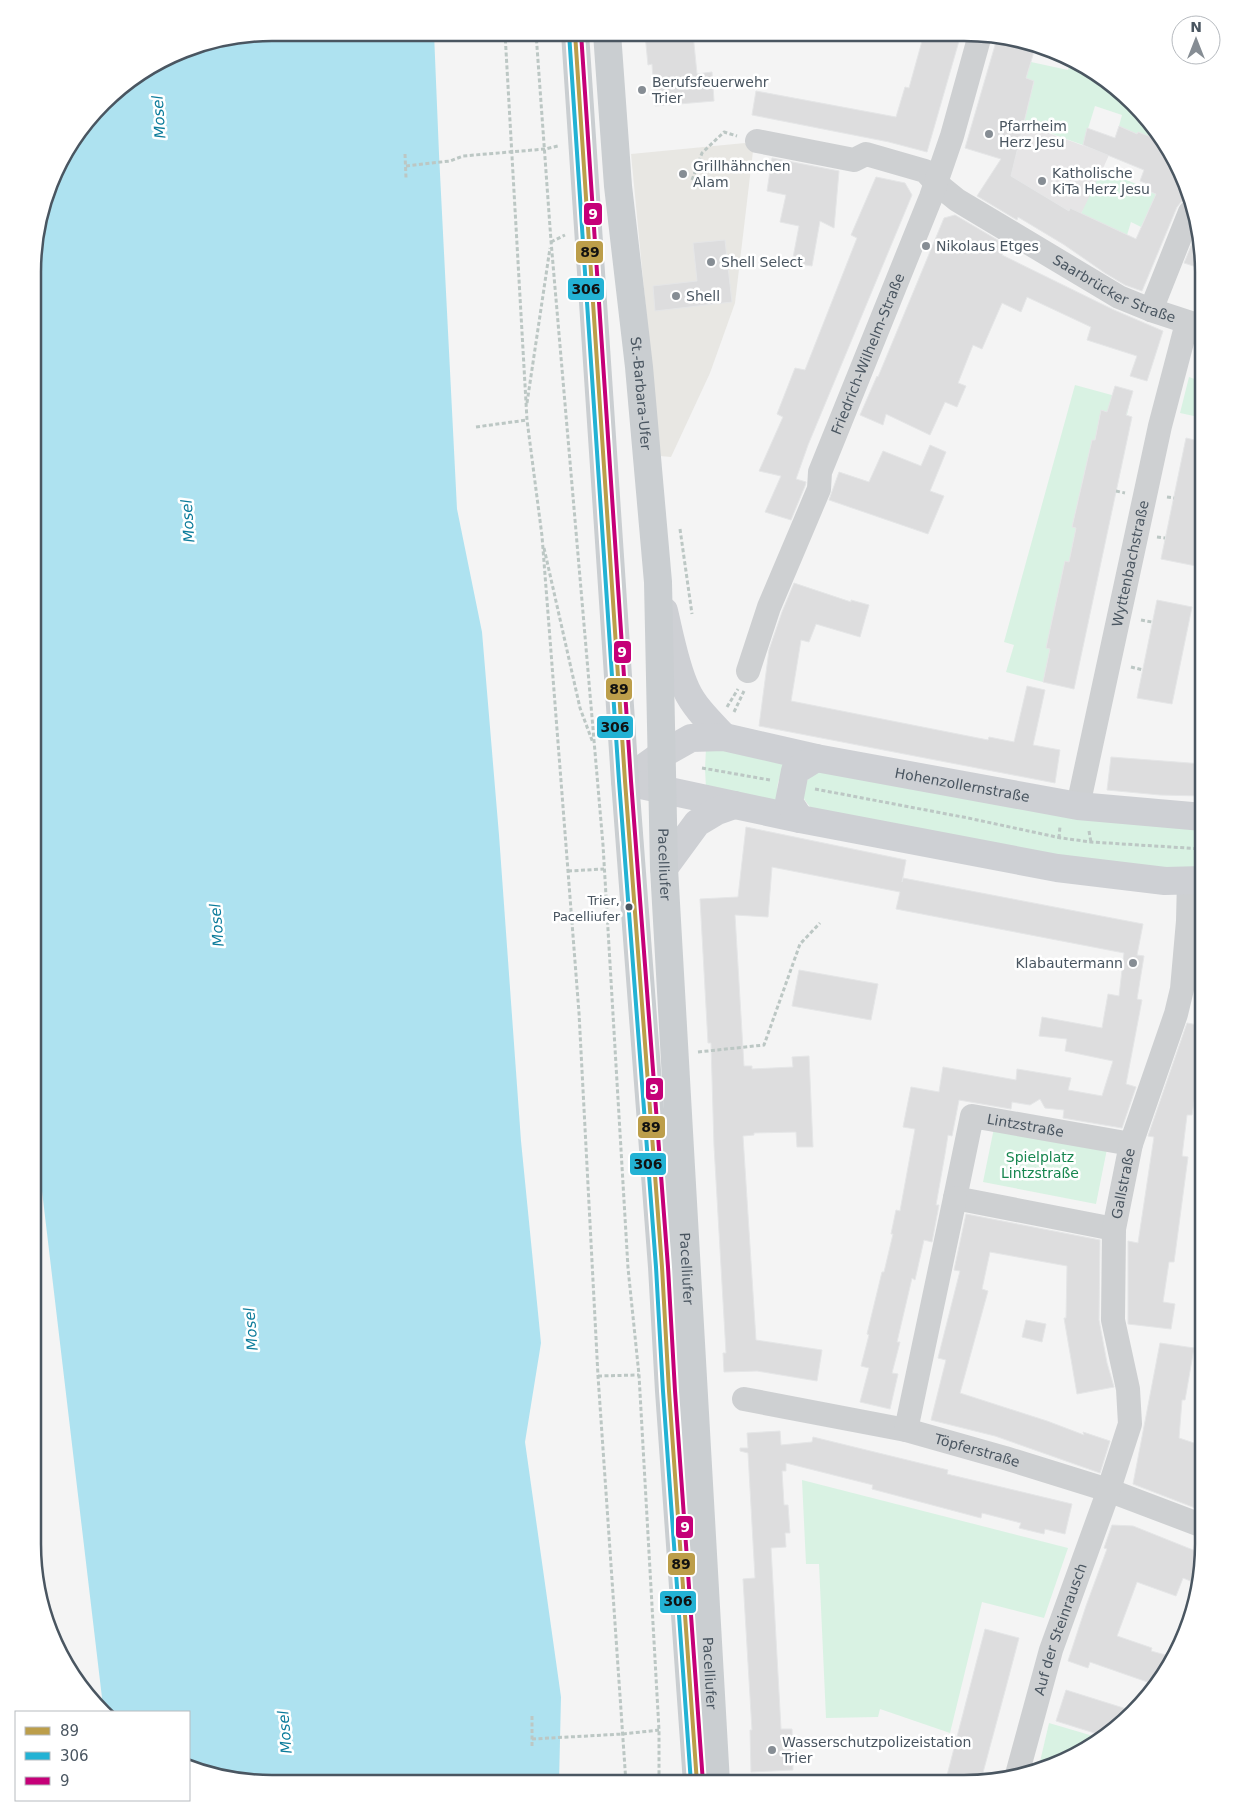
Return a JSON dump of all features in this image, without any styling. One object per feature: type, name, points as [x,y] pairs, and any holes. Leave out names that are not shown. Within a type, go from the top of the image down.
[{"type":"main road","points":[[576,41],[625,781]]},
{"type":"main road","name":"St.-Barbara-Ufer","points":[[608,41],[618,186],[639,367],[658,582],[661,755]]},
{"type":"main road","name":"Pacelliufer","points":[[661,755],[664,868],[716,1775]]},
{"type":"main road","name":"Pacelliufer","points":[[625,781],[662,1267],[668,1391],[695,1775]]},
{"type":"street","name":"Friedrich-Wilhelm-Straße","points":[[747,680],[769,606],[819,489],[820,472],[936,183],[952,136],[978,42]]},
{"type":"street","name":"Saarbrücker Straße","points":[[756,141],[854,160],[866,154],[925,171],[936,183],[957,200],[1119,297],[1195,325]]},
{"type":"street","points":[[1151,310],[1188,217]]},
{"type":"street","name":"Wyttenbachstraße","points":[[1078,806],[1160,426],[1195,325]]},
{"type":"street","points":[[658,582],[676,660],[686,689],[702,714],[728,726]]},
{"type":"street","name":"Hohenzollernstraße","points":[[625,781],[661,755],[691,738],[728,726],[816,758],[1078,806],[1195,816]]},
{"type":"street","points":[[800,819],[789,802],[795,771],[816,758]]},
{"type":"street","points":[[625,781],[800,819],[1057,868],[1165,881],[1195,880]]},
{"type":"street","points":[[664,868],[697,823],[717,811],[734,805]]},
{"type":"street","name":"Gallstraße","points":[[1108,1490],[1130,1424],[1128,1389],[1113,1320],[1114,1229],[1131,1144],[1176,1014],[1182,989],[1188,921],[1195,885]]},
{"type":"street","name":"Lintzstraße","points":[[906,1430],[972,1116],[1131,1144]]},
{"type":"street","points":[[955,1198],[1114,1229]]},
{"type":"street","name":"Töpferstraße","points":[[744,1399],[906,1430],[1108,1490],[1195,1523]]},
{"type":"street","name":"Auf der Steinrausch","points":[[1019,1768],[1051,1650],[1108,1490]]},
{"type":"path","points":[[504,41],[526,409],[542,536],[579,1013],[598,1376],[626,1775]]},
{"type":"path","points":[[537,41],[551,241],[604,869],[628,1268],[639,1375],[659,1775]]},
{"type":"path","points":[[692,180],[702,153],[724,132]]},
{"type":"path","points":[[406,166],[450,161],[464,156],[545,149]]},
{"type":"path","points":[[405,154],[406,178]]},
{"type":"path","points":[[551,241],[567,234]]},
{"type":"path","points":[[526,409],[551,241]]},
{"type":"path","points":[[476,427],[527,420]]},
{"type":"path","points":[[542,536],[580,708],[595,748]]},
{"type":"path","points":[[728,726],[747,680]]},
{"type":"path","points":[[595,748],[622,742]]},
{"type":"path","points":[[702,768],[778,781]]},
{"type":"path","points":[[810,788],[1061,838],[1090,842],[1195,849]]},
{"type":"path","points":[[568,871],[604,869]]},
{"type":"path","points":[[697,1052],[764,1045],[800,944],[820,923]]},
{"type":"path","points":[[598,1376],[639,1375]]},
{"type":"path","points":[[532,1716],[532,1747]]},
{"type":"path","points":[[532,1739],[658,1730]]},
{"type":"shaded area","name":"Katholische KiTa Herz Jesu","points":[[1024,124],[1109,155],[1088,202],[1063,244],[979,193],[1002,159],[1016,156]]},
{"type":"shaded area","points":[[745,143],[753,151],[735,303],[710,373],[671,457],[660,456],[631,154]]},
{"type":"green space","points":[[1031,62],[1068,70],[1069,67],[1104,89],[1127,109],[1154,142],[1145,139],[1146,135],[1138,132],[1137,134],[1119,126],[1122,115],[1095,106],[1083,145],[1024,124],[1028,104],[1019,101],[1032,90],[1034,82],[1026,78]]},
{"type":"green space","points":[[1102,170],[1156,194],[1141,227],[1131,222],[1127,235],[1081,214]]},
{"type":"green space","points":[[1189,377],[1195,379],[1195,416],[1180,413]]},
{"type":"green space","points":[[1075,385],[1130,400],[1127,415],[1101,411],[1095,440],[1092,440],[1072,527],[1076,528],[1069,562],[1065,561],[1046,648],[1050,649],[1043,682],[1006,672],[1014,645],[1004,642]]},
{"type":"green space","points":[[706,748],[794,762],[784,771],[779,780],[777,790],[778,804],[706,788]]},
{"type":"green space","points":[[815,771],[1195,828],[1195,872],[1069,860],[815,812],[803,796],[803,787]]},
{"type":"green space","name":"Spielplatz Lintzstraße","points":[[994,1128],[1107,1149],[1096,1204],[983,1182]]},
{"type":"green space","points":[[802,1480],[1068,1548],[1044,1618],[982,1602],[950,1733],[880,1709],[878,1717],[826,1718],[819,1564],[806,1564]]},
{"type":"green space","points":[[1049,1723],[1092,1736],[1066,1751],[1040,1762]]},
{"type":"water","name":"Mosel","points":[[272,41],[434,41],[457,509],[482,632],[521,1141],[541,1343],[525,1442],[561,1697],[559,1775],[272,1775],[242,1773],[212,1767],[190,1760],[190,1711],[113,1711],[102,1700],[41,1183],[41,272],[43,242],[49,212],[65,170],[89,132],[109,109],[132,89],[170,65],[198,53],[242,43]]},
{"type":"building","points":[[646,41],[694,41],[697,74],[712,72],[714,101],[655,106],[652,64],[648,65]]},
{"type":"building","points":[[922,41],[959,41],[927,152],[889,142],[752,115],[756,91],[896,117],[905,87],[909,88]]},
{"type":"building","points":[[996,43],[1034,52],[1026,78],[1034,81],[1011,176],[1069,211],[1070,208],[1136,239],[1156,194],[1146,190],[1148,184],[1140,181],[1144,170],[1083,145],[1087,128],[1115,138],[1119,126],[1137,134],[1138,132],[1151,137],[1171,170],[1184,201],[1177,207],[1142,291],[1125,285],[1063,244],[1018,217],[1017,220],[977,196],[1001,159],[965,148]]},
{"type":"building","points":[[772,158],[839,171],[834,228],[820,221],[812,266],[792,263],[799,226],[780,222],[786,195],[767,191]]},
{"type":"building","points":[[876,177],[905,183],[912,195],[808,445],[796,479],[806,482],[791,520],[765,512],[781,476],[759,471],[783,417],[777,414],[795,368],[805,370],[857,238],[851,235]]},
{"type":"building","points":[[955,215],[1006,245],[1002,255],[1114,310],[1163,331],[1147,381],[1130,376],[1137,356],[1087,340],[1091,327],[1027,297],[1021,312],[1002,303],[982,349],[973,345],[958,383],[966,386],[957,407],[945,402],[930,435],[886,414],[883,425],[860,415],[878,377],[944,218]]},
{"type":"building","name":"Shell Select","points":[[725,240],[732,302],[655,311],[653,286],[697,281],[693,243]]},
{"type":"building","points":[[1193,241],[1195,266],[1184,263]]},
{"type":"building","points":[[1115,386],[1133,391],[1126,415],[1132,417],[1074,689],[1043,682],[1050,649],[1046,648],[1065,561],[1069,562],[1076,528],[1072,527],[1092,440],[1095,440],[1101,410],[1107,412]]},
{"type":"building","points":[[1186,438],[1195,440],[1195,566],[1161,559]]},
{"type":"building","points":[[930,445],[946,452],[930,491],[944,496],[928,534],[829,500],[839,472],[869,482],[883,451],[921,466]]},
{"type":"building","points":[[794,583],[851,602],[851,600],[869,605],[860,637],[816,624],[809,642],[801,640],[791,701],[988,740],[989,737],[1014,742],[1027,686],[1045,690],[1033,745],[1060,750],[1055,783],[759,726],[769,650]]},
{"type":"building","points":[[1157,600],[1192,607],[1172,704],[1137,698]]},
{"type":"building","points":[[1111,757],[1195,763],[1195,796],[1107,790]]},
{"type":"building","points":[[746,827],[906,860],[902,882],[903,878],[1143,924],[1137,955],[1144,956],[1137,999],[1142,1000],[1126,1084],[1136,1087],[1122,1128],[1063,1118],[1064,1110],[1045,1108],[1040,1099],[1030,1105],[1012,1102],[1011,1109],[959,1100],[952,1136],[948,1135],[936,1205],[939,1205],[932,1242],[924,1240],[915,1280],[912,1278],[897,1342],[900,1342],[892,1373],[898,1374],[890,1409],[860,1402],[869,1368],[861,1366],[882,1272],[884,1272],[893,1234],[891,1234],[896,1210],[900,1211],[915,1129],[903,1127],[911,1087],[939,1092],[943,1067],[1016,1080],[1017,1069],[1071,1078],[1068,1090],[1102,1096],[1113,1061],[1065,1051],[1067,1039],[1039,1036],[1042,1017],[1102,1028],[1108,994],[1119,996],[1124,953],[896,909],[900,892],[772,867],[768,917],[735,915],[744,1066],[752,1066],[752,1069],[793,1067],[792,1057],[809,1056],[813,1147],[797,1147],[796,1132],[754,1133],[754,1135],[743,1136],[756,1340],[822,1350],[817,1381],[757,1371],[724,1372],[723,1353],[726,1353],[714,1146],[711,1043],[708,1043],[700,899],[738,897]]},
{"type":"building","points":[[799,970],[878,984],[871,1020],[792,1006]]},
{"type":"building","points":[[1187,1023],[1195,1024],[1195,1095],[1192,1115],[1187,1115],[1182,1156],[1188,1157],[1174,1262],[1169,1262],[1163,1302],[1175,1304],[1171,1329],[1128,1324],[1128,1241],[1138,1243],[1154,1137],[1148,1136]]},
{"type":"building","points":[[966,1214],[1100,1240],[1099,1320],[1107,1363],[1114,1387],[1077,1394],[1064,1318],[1066,1318],[1067,1266],[990,1252],[982,1289],[988,1291],[960,1393],[1084,1435],[1083,1432],[1110,1441],[1100,1473],[995,1436],[931,1420],[946,1360],[938,1358],[960,1271],[954,1270]]},
{"type":"building","points":[[1026,1320],[1046,1324],[1042,1342],[1022,1337]]},
{"type":"building","points":[[1160,1343],[1194,1348],[1185,1400],[1182,1400],[1179,1438],[1195,1443],[1195,1508],[1133,1484]]},
{"type":"building","points":[[780,1431],[781,1445],[812,1442],[813,1437],[948,1470],[947,1474],[1072,1504],[1065,1534],[1045,1529],[1044,1534],[1019,1528],[1021,1523],[982,1513],[981,1518],[872,1489],[873,1485],[786,1463],[786,1471],[782,1471],[784,1505],[788,1505],[790,1533],[785,1533],[786,1547],[771,1548],[781,1729],[792,1729],[793,1770],[751,1772],[750,1730],[752,1730],[743,1579],[755,1578],[748,1453],[740,1451],[740,1448],[748,1448],[747,1433]]},
{"type":"building","points":[[1112,1525],[1133,1526],[1195,1551],[1192,1581],[1183,1578],[1176,1596],[1137,1582],[1117,1636],[1152,1648],[1151,1651],[1166,1655],[1148,1682],[1090,1662],[1088,1668],[1068,1661],[1107,1549],[1104,1548]]},
{"type":"building","points":[[985,1629],[1019,1638],[983,1774],[947,1775]]},
{"type":"building","points":[[1066,1690],[1125,1709],[1096,1733],[1056,1721]]},
{"type":"transit line","name":"306","points":[[570,41],[619,781],[656,1267],[690,1775]]},
{"type":"transit line","name":"89","points":[[576,41],[625,781],[662,1267],[696,1775]]},
{"type":"transit line","name":"9","points":[[582,41],[631,781],[668,1267],[702,1775]]},
{"type":"place","name":"Berufsfeuerwehr Trier","points":[[642,90]]},
{"type":"place","name":"Pfarrheim Herz Jesu","points":[[989,134]]},
{"type":"place","name":"Grillhähnchen Alam","points":[[683,174]]},
{"type":"place","name":"Katholische KiTa Herz Jesu","points":[[1042,181]]},
{"type":"place","name":"Nikolaus Etges","points":[[926,246]]},
{"type":"place","name":"Shell Select","points":[[711,262]]},
{"type":"place","name":"Shell","points":[[676,296]]},
{"type":"place","name":"Trier, Pacelliufer","points":[[629,907]]},
{"type":"place","name":"Klabautermann","points":[[1133,963]]},
{"type":"place","name":"Wasserschutzpolizeistation Trier","points":[[772,1750]]}]
